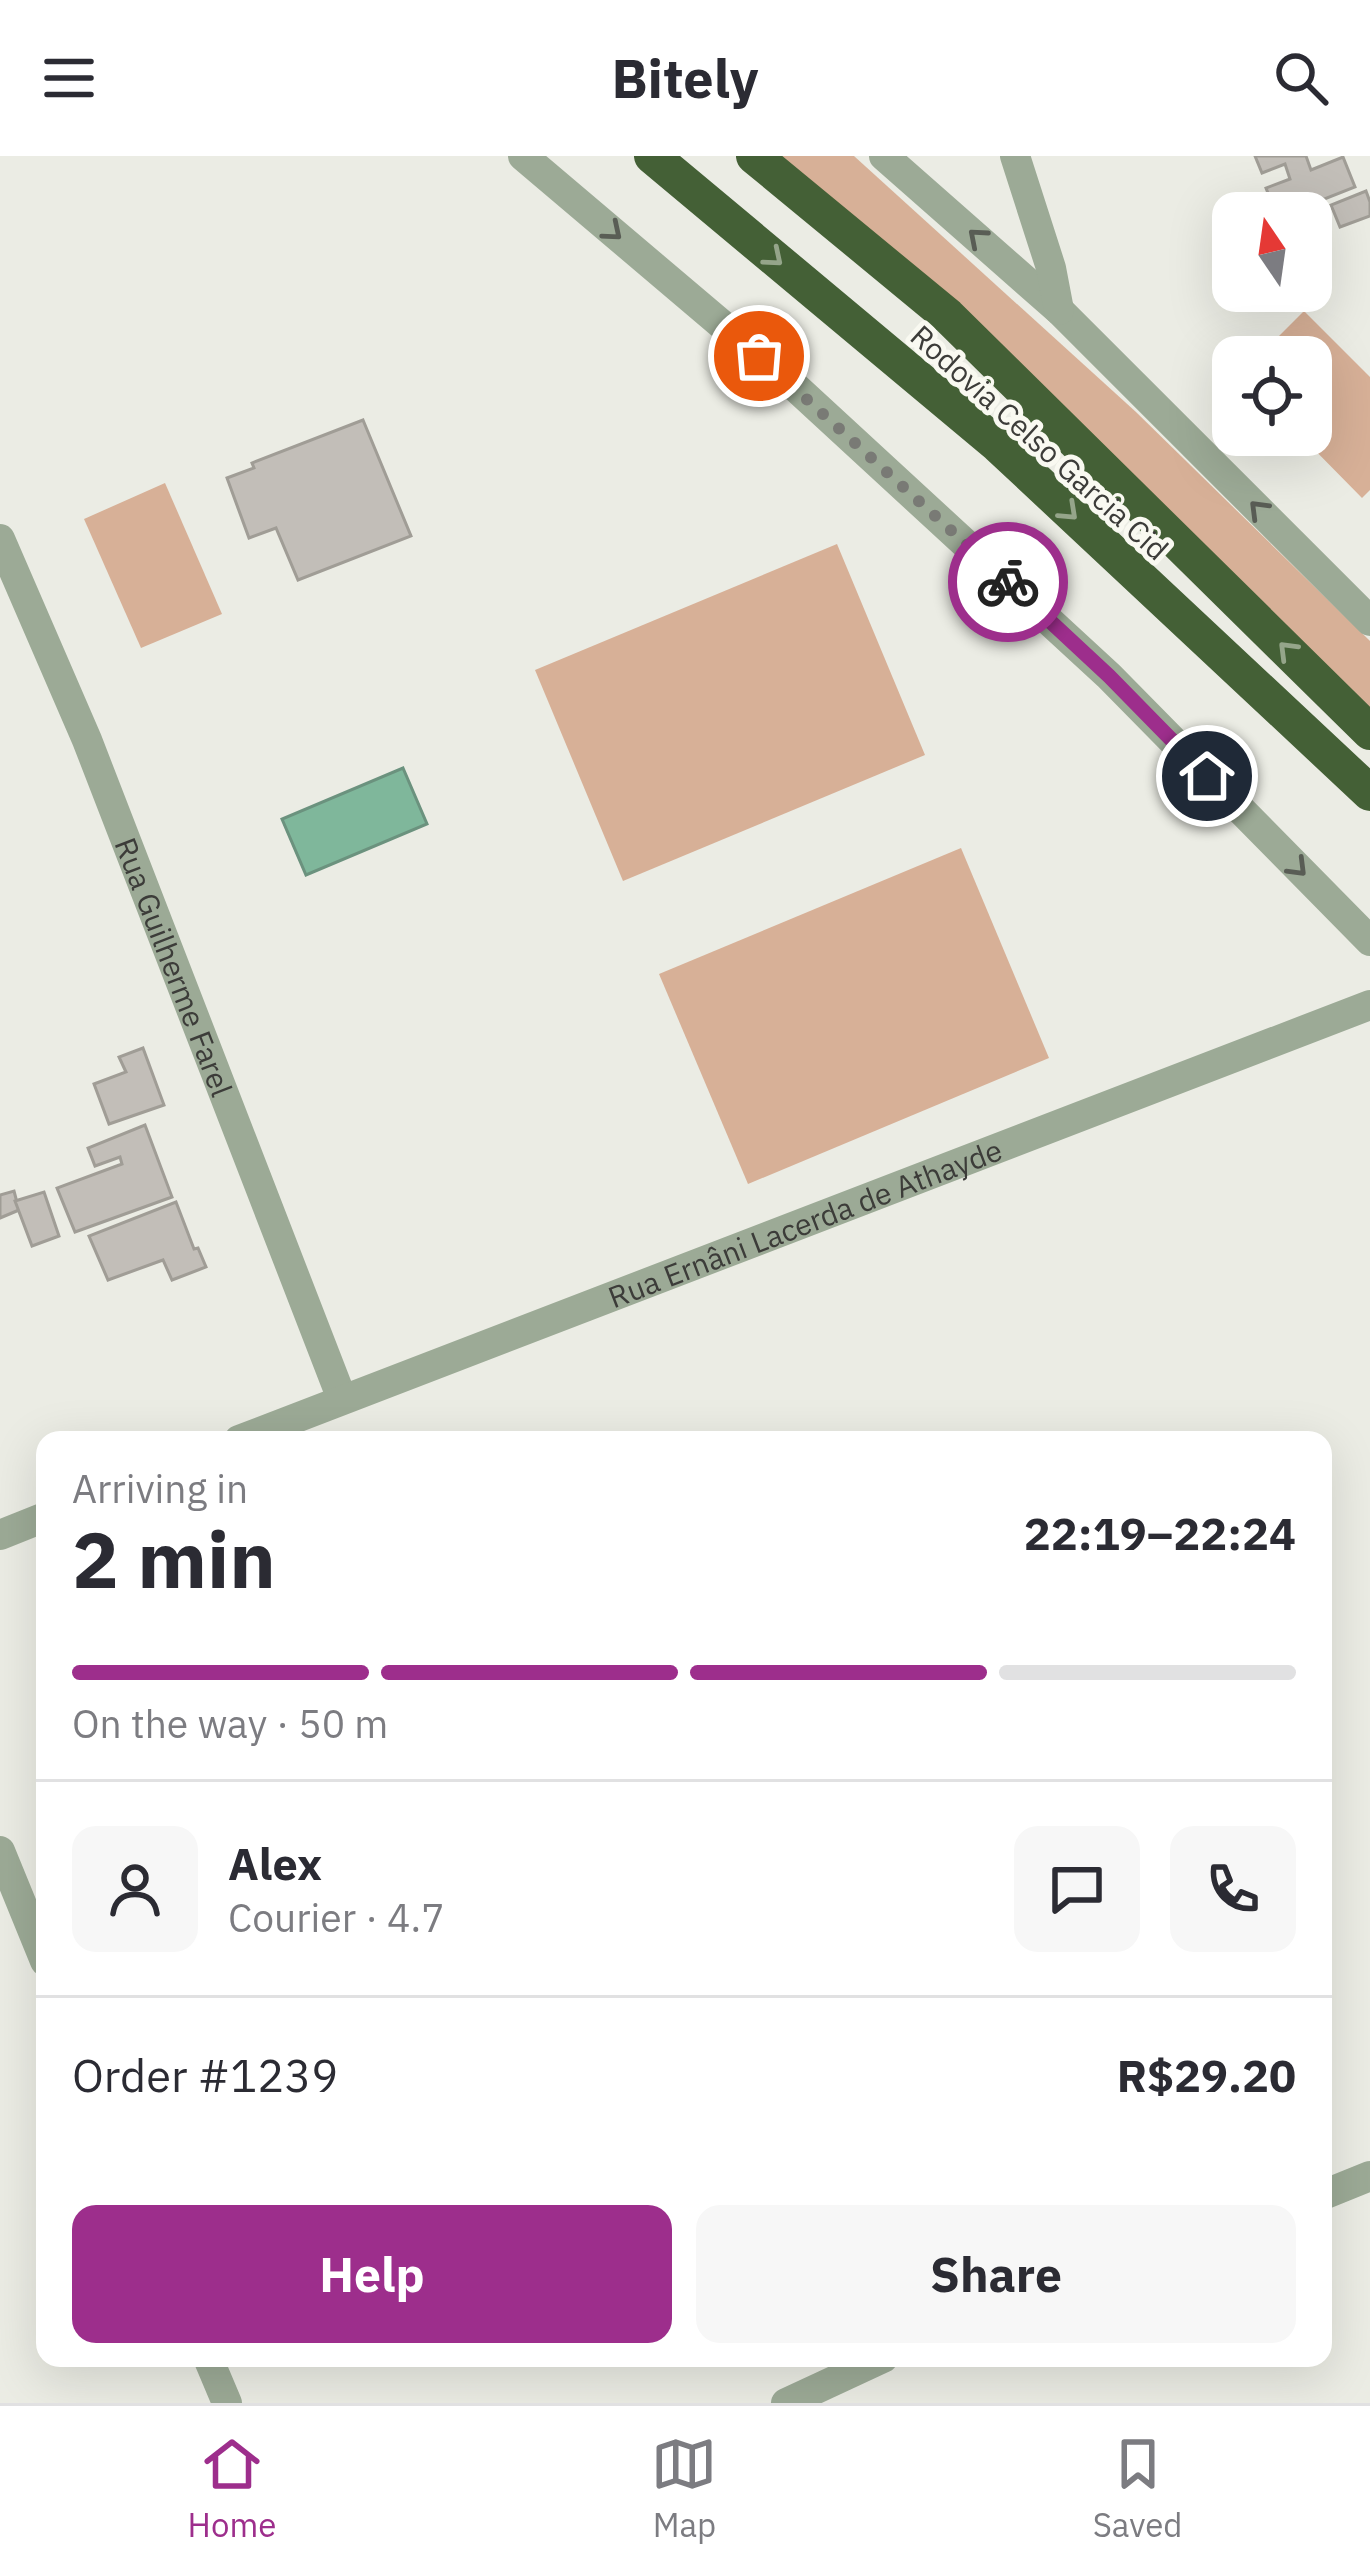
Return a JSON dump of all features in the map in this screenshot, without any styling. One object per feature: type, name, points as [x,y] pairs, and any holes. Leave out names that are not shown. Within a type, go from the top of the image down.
[{"type":"highway","name":"Rodovia Celso Garcia Cid","points":[[652,156],[998,445],[1370,794]]},
{"type":"highway","name":"Rodovia Celso Garcia Cid","points":[[754,156],[947,316],[1370,732]]},
{"type":"street","points":[[523,156],[792,384],[1092,660],[1370,941]]},
{"type":"street","points":[[884,156],[1059,310],[1370,621]]},
{"type":"street","points":[[1015,156],[1051,268],[1059,310]]},
{"type":"street","name":"Rua Guilherme Farel","points":[[0,539],[87,740],[342,1399]]},
{"type":"street","name":"Rua Ernâni Lacerda de Athayde","points":[[261,1431],[1367,1014]]},
{"type":"street","points":[[0,1535],[36,1521]]},
{"type":"street","points":[[0,1851],[36,1939]]},
{"type":"street","points":[[1332,2191],[1370,2176]]},
{"type":"street","points":[[212,2367],[227,2403]]},
{"type":"street","points":[[786,2403],[864,2367]]},
{"type":"shaded area","points":[[776,156],[854,156],[1136,412],[1370,641],[1370,714]]},
{"type":"shaded area","points":[[1305,312],[1329,336],[1279,336]]},
{"type":"shaded area","points":[[1332,339],[1370,377],[1370,490],[1362,498],[1321,456],[1332,456]]},
{"type":"shaded area","points":[[165,483],[222,614],[141,648],[84,519]]},
{"type":"shaded area","points":[[837,544],[925,755],[623,881],[535,670]]},
{"type":"shaded area","points":[[403,768],[427,824],[306,875],[282,819]]},
{"type":"shaded area","points":[[961,848],[1049,1058],[748,1184],[659,974]]},
{"type":"building","points":[[1255,156],[1306,156],[1311,170],[1343,157],[1355,187],[1332,196],[1332,192],[1268,192],[1266,188],[1290,179],[1285,164],[1262,173]]},
{"type":"building","points":[[1366,191],[1370,216],[1340,227],[1332,205]]},
{"type":"building","points":[[363,420],[411,536],[298,580],[276,528],[249,538],[227,478],[254,468],[252,463]]},
{"type":"building","points":[[143,1048],[164,1105],[109,1124],[94,1084],[126,1072],[119,1057]]},
{"type":"building","points":[[145,1125],[172,1197],[75,1232],[57,1188],[122,1164],[120,1157],[95,1166],[88,1148]]},
{"type":"building","points":[[14,1191],[19,1210],[0,1218],[0,1195]]},
{"type":"building","points":[[44,1192],[59,1236],[32,1246],[15,1201]]},
{"type":"building","points":[[176,1202],[206,1267],[172,1280],[163,1260],[108,1280],[89,1236]]},
{"type":"way so far","points":[[759,356],[1008,582]]},
{"type":"route","points":[[1008,582],[1207,776]]}]
